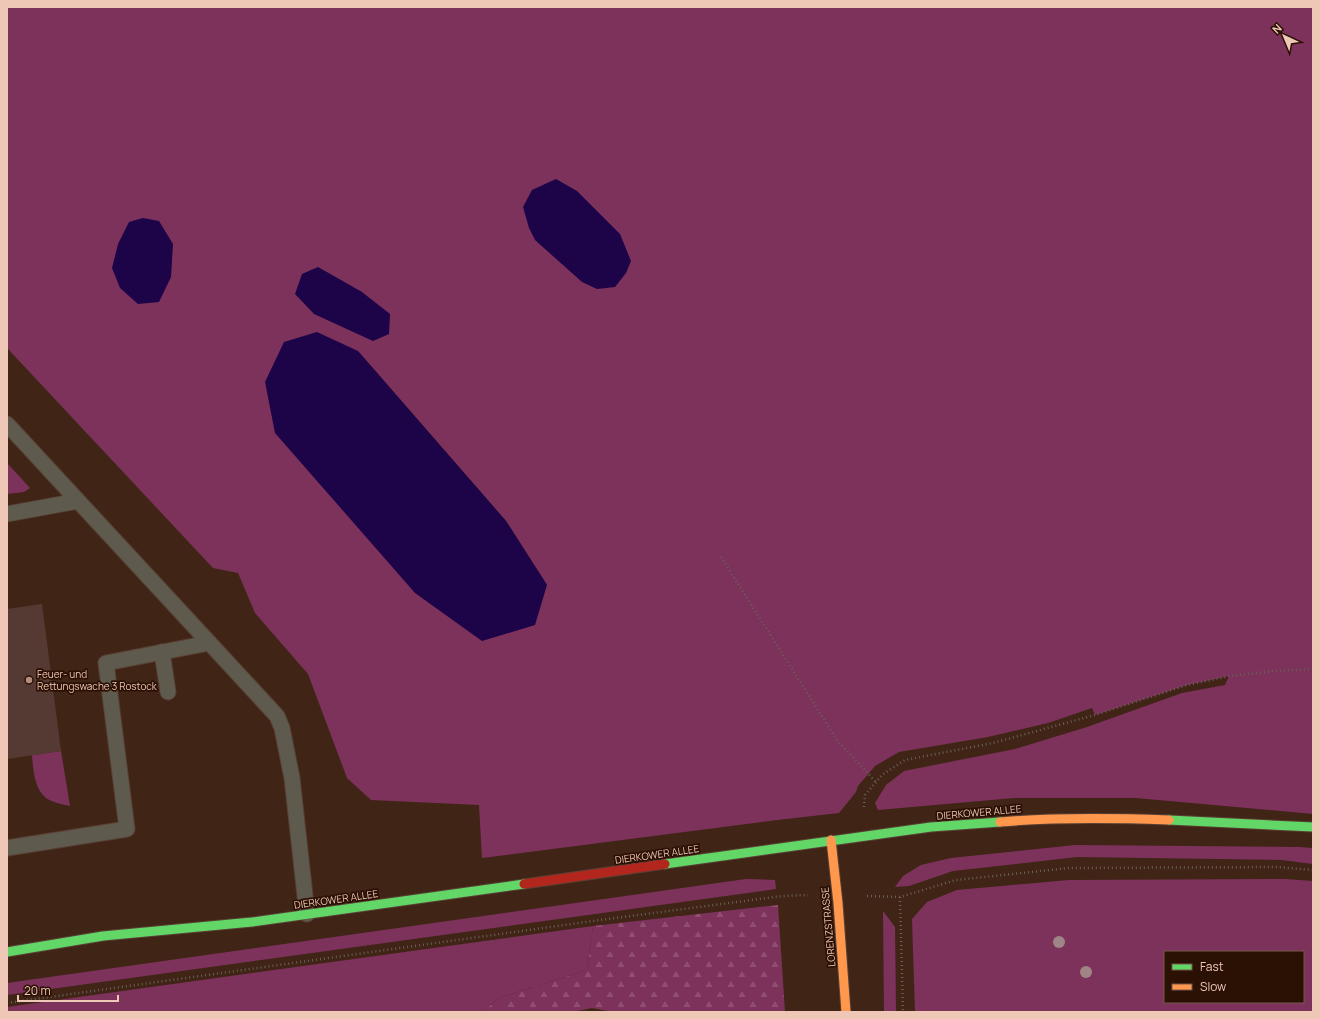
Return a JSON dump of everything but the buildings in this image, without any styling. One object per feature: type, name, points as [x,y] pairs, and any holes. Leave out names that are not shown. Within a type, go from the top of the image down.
[{"type":"main road","name":"DIERKOWER ALLEE","points":[[7,952],[103,936],[252,922],[932,827],[1022,820],[1118,818],[1313,827]]},
{"type":"main road","name":"LORENZSTRASSE","points":[[831,840],[846,1012]]},
{"type":"lane","points":[[7,424],[276,716],[282,728],[292,778],[307,914]]},
{"type":"lane","points":[[7,514],[78,501]]},
{"type":"lane","points":[[7,848],[127,829],[106,663],[209,643]]},
{"type":"lane","points":[[162,652],[168,692]]},
{"type":"path","points":[[721,557],[836,740],[876,782]]},
{"type":"path","points":[[862,836],[865,795],[882,775],[906,760],[993,743],[1095,715],[1187,686],[1244,674],[1313,669]]},
{"type":"path","points":[[7,1003],[774,897],[836,895],[900,897],[956,880],[1069,868],[1277,867],[1313,870]]},
{"type":"path","points":[[900,897],[903,1012]]},
{"type":"green space","points":[[7,7],[1313,7],[1313,814],[1136,798],[1014,798],[878,810],[875,803],[886,785],[904,771],[1015,749],[1087,727],[1182,693],[1225,685],[1229,676],[1187,685],[1095,715],[1092,708],[1048,723],[988,737],[899,752],[875,766],[858,786],[856,792],[839,813],[482,858],[479,805],[371,800],[347,778],[308,674],[255,613],[238,573],[213,568],[7,348]],"holes":[[[358,351],[506,521],[547,585]]]},
{"type":"green space","points":[[7,463],[30,488],[24,492],[7,494]]},
{"type":"green space","points":[[61,751],[70,806],[52,801],[43,795],[36,781],[34,771],[32,755]]},
{"type":"green space","points":[[1075,845],[1313,848],[1313,864],[1282,860],[1077,857],[953,871],[909,886],[895,887],[903,876],[921,865],[951,858]]},
{"type":"green space","points":[[746,879],[775,880],[776,889],[7,995],[7,983]]},
{"type":"green space","points":[[1285,879],[1313,881],[1313,1012],[915,1012],[912,919],[927,902],[957,890],[1069,880]]},
{"type":"green space","points":[[778,905],[785,1012],[613,1012],[592,1008],[573,1012],[482,1012],[499,998],[587,970],[593,926]]},
{"type":"green space","points":[[883,911],[895,927],[896,1012],[884,1012]]},
{"type":"green space","points":[[593,926],[587,970],[499,998],[482,1012],[7,1012],[7,1007]]},
{"type":"shaded area","points":[[556,179],[577,191],[620,234],[631,261],[626,273],[615,287],[597,289],[582,282],[535,240],[529,228],[523,207],[532,190]]},
{"type":"shaded area","points":[[143,218],[159,221],[173,244],[171,277],[159,302],[138,304],[120,288],[112,268],[118,244],[129,222]]},
{"type":"shaded area","points":[[318,267],[362,292],[390,314],[389,334],[373,341],[314,314],[295,294],[302,274]]},
{"type":"shaded area","points":[[317,332],[358,351],[506,521],[547,585],[535,625],[482,641],[415,593],[275,433],[265,382],[284,342]]},
{"type":"traffic: fast","points":[[1169,820],[1313,827]]},
{"type":"traffic: fast","points":[[665,864],[931,827],[1000,822]]},
{"type":"traffic: fast","points":[[7,952],[103,936],[252,922],[524,884]]},
{"type":"traffic: slow","points":[[1000,822],[1084,818],[1169,820]]},
{"type":"traffic: slow","points":[[831,840],[838,903],[846,1012]]},
{"type":"traffic: jam","points":[[524,884],[665,864]]},
{"type":"place","name":"Feuer- und Rettungswache 3 Rostock","points":[[29,680]]}]
